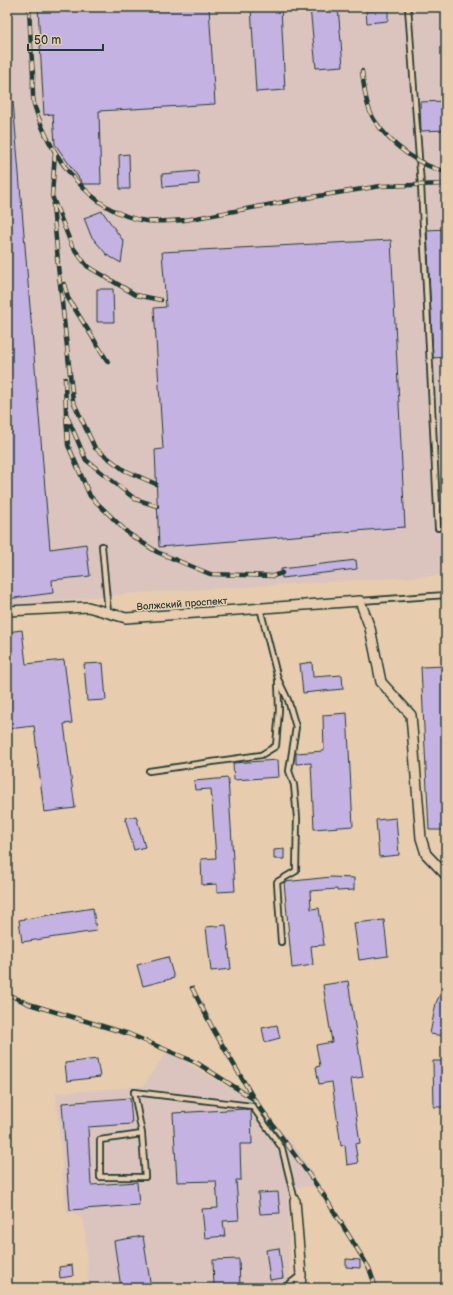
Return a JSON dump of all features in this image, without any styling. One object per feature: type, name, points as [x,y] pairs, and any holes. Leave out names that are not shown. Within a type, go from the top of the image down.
[{"type":"street","name":"Волжский проспект","points":[[7,611],[88,607],[126,618],[360,600]]},
{"type":"street","points":[[360,600],[370,628],[381,682],[411,714],[421,838],[426,854],[446,875]]},
{"type":"street","points":[[295,1201],[301,1275],[300,1288]]},
{"type":"lane","points":[[408,7],[421,185],[438,528]]},
{"type":"lane","points":[[102,546],[108,612]]},
{"type":"lane","points":[[360,600],[446,595]]},
{"type":"lane","points":[[260,608],[278,679],[288,700],[296,727],[289,771],[294,785],[297,818],[296,870],[277,882],[281,942]]},
{"type":"lane","points":[[149,771],[261,755],[276,746],[278,679]]},
{"type":"lane","points":[[142,1134],[100,1140],[100,1177],[145,1177],[142,1134],[134,1092],[252,1106],[282,1148],[295,1201]]},
{"type":"lane","points":[[284,1288],[301,1275]]},
{"type":"shaded area","points":[[7,7],[446,7],[446,575],[137,593],[54,601],[7,609]]},
{"type":"shaded area","points":[[167,1051],[244,1096],[269,1117],[300,1153],[321,1186],[291,1187],[288,1194],[290,1280],[277,1288],[89,1288],[84,1221],[73,1212],[66,1213],[56,1093],[143,1086]]},
{"type":"building","points":[[38,7],[209,7],[215,104],[99,111],[101,184],[83,184],[55,144],[53,114],[44,115]]},
{"type":"building","points":[[251,7],[281,7],[285,90],[256,92]]},
{"type":"building","points":[[310,7],[338,7],[343,66],[316,68]]},
{"type":"building","points":[[388,10],[388,21],[367,23],[366,11]]},
{"type":"building","points":[[7,101],[13,101],[50,549],[86,544],[90,576],[52,580],[53,593],[7,599]]},
{"type":"building","points":[[446,101],[446,130],[421,131],[420,102]]},
{"type":"building","points":[[129,154],[130,189],[120,189],[119,155]]},
{"type":"building","points":[[198,171],[199,184],[163,187],[162,174]]},
{"type":"building","points":[[102,211],[124,242],[121,263],[107,255],[91,236],[84,218]]},
{"type":"building","points":[[446,229],[446,357],[433,358],[427,230]]},
{"type":"building","points":[[391,240],[405,527],[159,547],[155,450],[163,449],[154,308],[166,307],[162,252]]},
{"type":"building","points":[[97,289],[113,289],[114,322],[97,322]]},
{"type":"building","points":[[356,560],[357,569],[282,578],[281,569]]},
{"type":"building","points":[[22,630],[26,664],[64,660],[72,723],[64,724],[75,808],[44,812],[34,726],[8,729],[7,632]]},
{"type":"building","points":[[312,662],[313,677],[342,675],[343,689],[303,693],[300,664]]},
{"type":"building","points":[[103,663],[106,700],[87,701],[84,664]]},
{"type":"building","points":[[446,666],[446,830],[429,830],[421,667]]},
{"type":"building","points":[[347,713],[353,826],[314,829],[311,763],[296,764],[296,753],[324,751],[323,715]]},
{"type":"building","points":[[278,760],[279,777],[234,780],[233,763]]},
{"type":"building","points":[[228,778],[235,891],[217,892],[217,884],[202,885],[201,859],[216,858],[211,789],[195,790],[194,781]]},
{"type":"building","points":[[136,816],[145,847],[134,850],[125,818]]},
{"type":"building","points":[[396,818],[399,855],[379,857],[376,820]]},
{"type":"building","points":[[284,849],[284,859],[274,859],[274,850]]},
{"type":"building","points":[[331,877],[354,878],[354,890],[337,891],[337,889],[310,891],[311,909],[319,908],[324,945],[311,946],[313,965],[292,968],[284,882]]},
{"type":"building","points":[[93,908],[96,931],[22,942],[19,920]]},
{"type":"building","points":[[384,920],[388,956],[359,960],[354,923]]},
{"type":"building","points":[[226,925],[231,969],[211,971],[206,927]]},
{"type":"building","points":[[168,957],[174,978],[143,986],[137,965]]},
{"type":"building","points":[[348,981],[363,1077],[351,1079],[360,1143],[355,1144],[358,1163],[347,1165],[345,1145],[341,1146],[332,1082],[319,1084],[316,1067],[320,1066],[316,1045],[332,1042],[323,985]]},
{"type":"building","points":[[446,981],[446,1036],[430,1034],[436,1003]]},
{"type":"building","points":[[277,1025],[280,1038],[265,1042],[262,1028]]},
{"type":"building","points":[[97,1059],[100,1077],[67,1081],[65,1063]]},
{"type":"building","points":[[433,1061],[446,1061],[446,1107],[434,1107]]},
{"type":"building","points":[[130,1098],[132,1124],[88,1127],[91,1185],[137,1182],[139,1205],[70,1210],[62,1103]]},
{"type":"building","points":[[245,1109],[251,1111],[252,1144],[240,1144],[241,1180],[236,1180],[239,1220],[223,1221],[225,1236],[205,1238],[202,1209],[218,1208],[216,1181],[177,1182],[173,1113]]},
{"type":"building","points":[[278,1192],[280,1213],[260,1214],[258,1193]]},
{"type":"building","points":[[143,1236],[151,1288],[121,1288],[114,1241]]},
{"type":"building","points":[[279,1248],[283,1278],[270,1280],[266,1250]]},
{"type":"building","points":[[239,1259],[240,1288],[214,1287],[213,1260]]},
{"type":"building","points":[[346,1259],[360,1260],[360,1268],[346,1267]]},
{"type":"building","points":[[72,1265],[73,1276],[60,1278],[59,1267]]},
{"type":"railway","points":[[29,7],[34,104],[50,143],[61,161],[75,179],[90,194],[107,207],[126,216],[146,221],[185,220],[381,186],[446,184]]},
{"type":"railway","points":[[362,71],[369,110],[381,130],[397,146],[415,159],[446,172]]},
{"type":"railway","points":[[55,152],[52,196],[72,246],[87,266],[136,295],[161,300]]},
{"type":"railway","points":[[53,205],[58,261]]},
{"type":"railway","points":[[57,257],[73,401],[95,448],[124,470],[156,484]]},
{"type":"railway","points":[[64,284],[68,298],[108,362]]},
{"type":"railway","points":[[65,379],[66,414],[86,460],[135,499],[157,506]]},
{"type":"railway","points":[[66,414],[68,445],[90,496],[129,534],[157,552],[210,574],[273,576],[282,573]]},
{"type":"railway","points":[[192,988],[213,1029],[254,1099]]},
{"type":"railway","points":[[7,994],[29,1004],[129,1034],[197,1063],[255,1100],[323,1194],[369,1268],[376,1288]]}]
